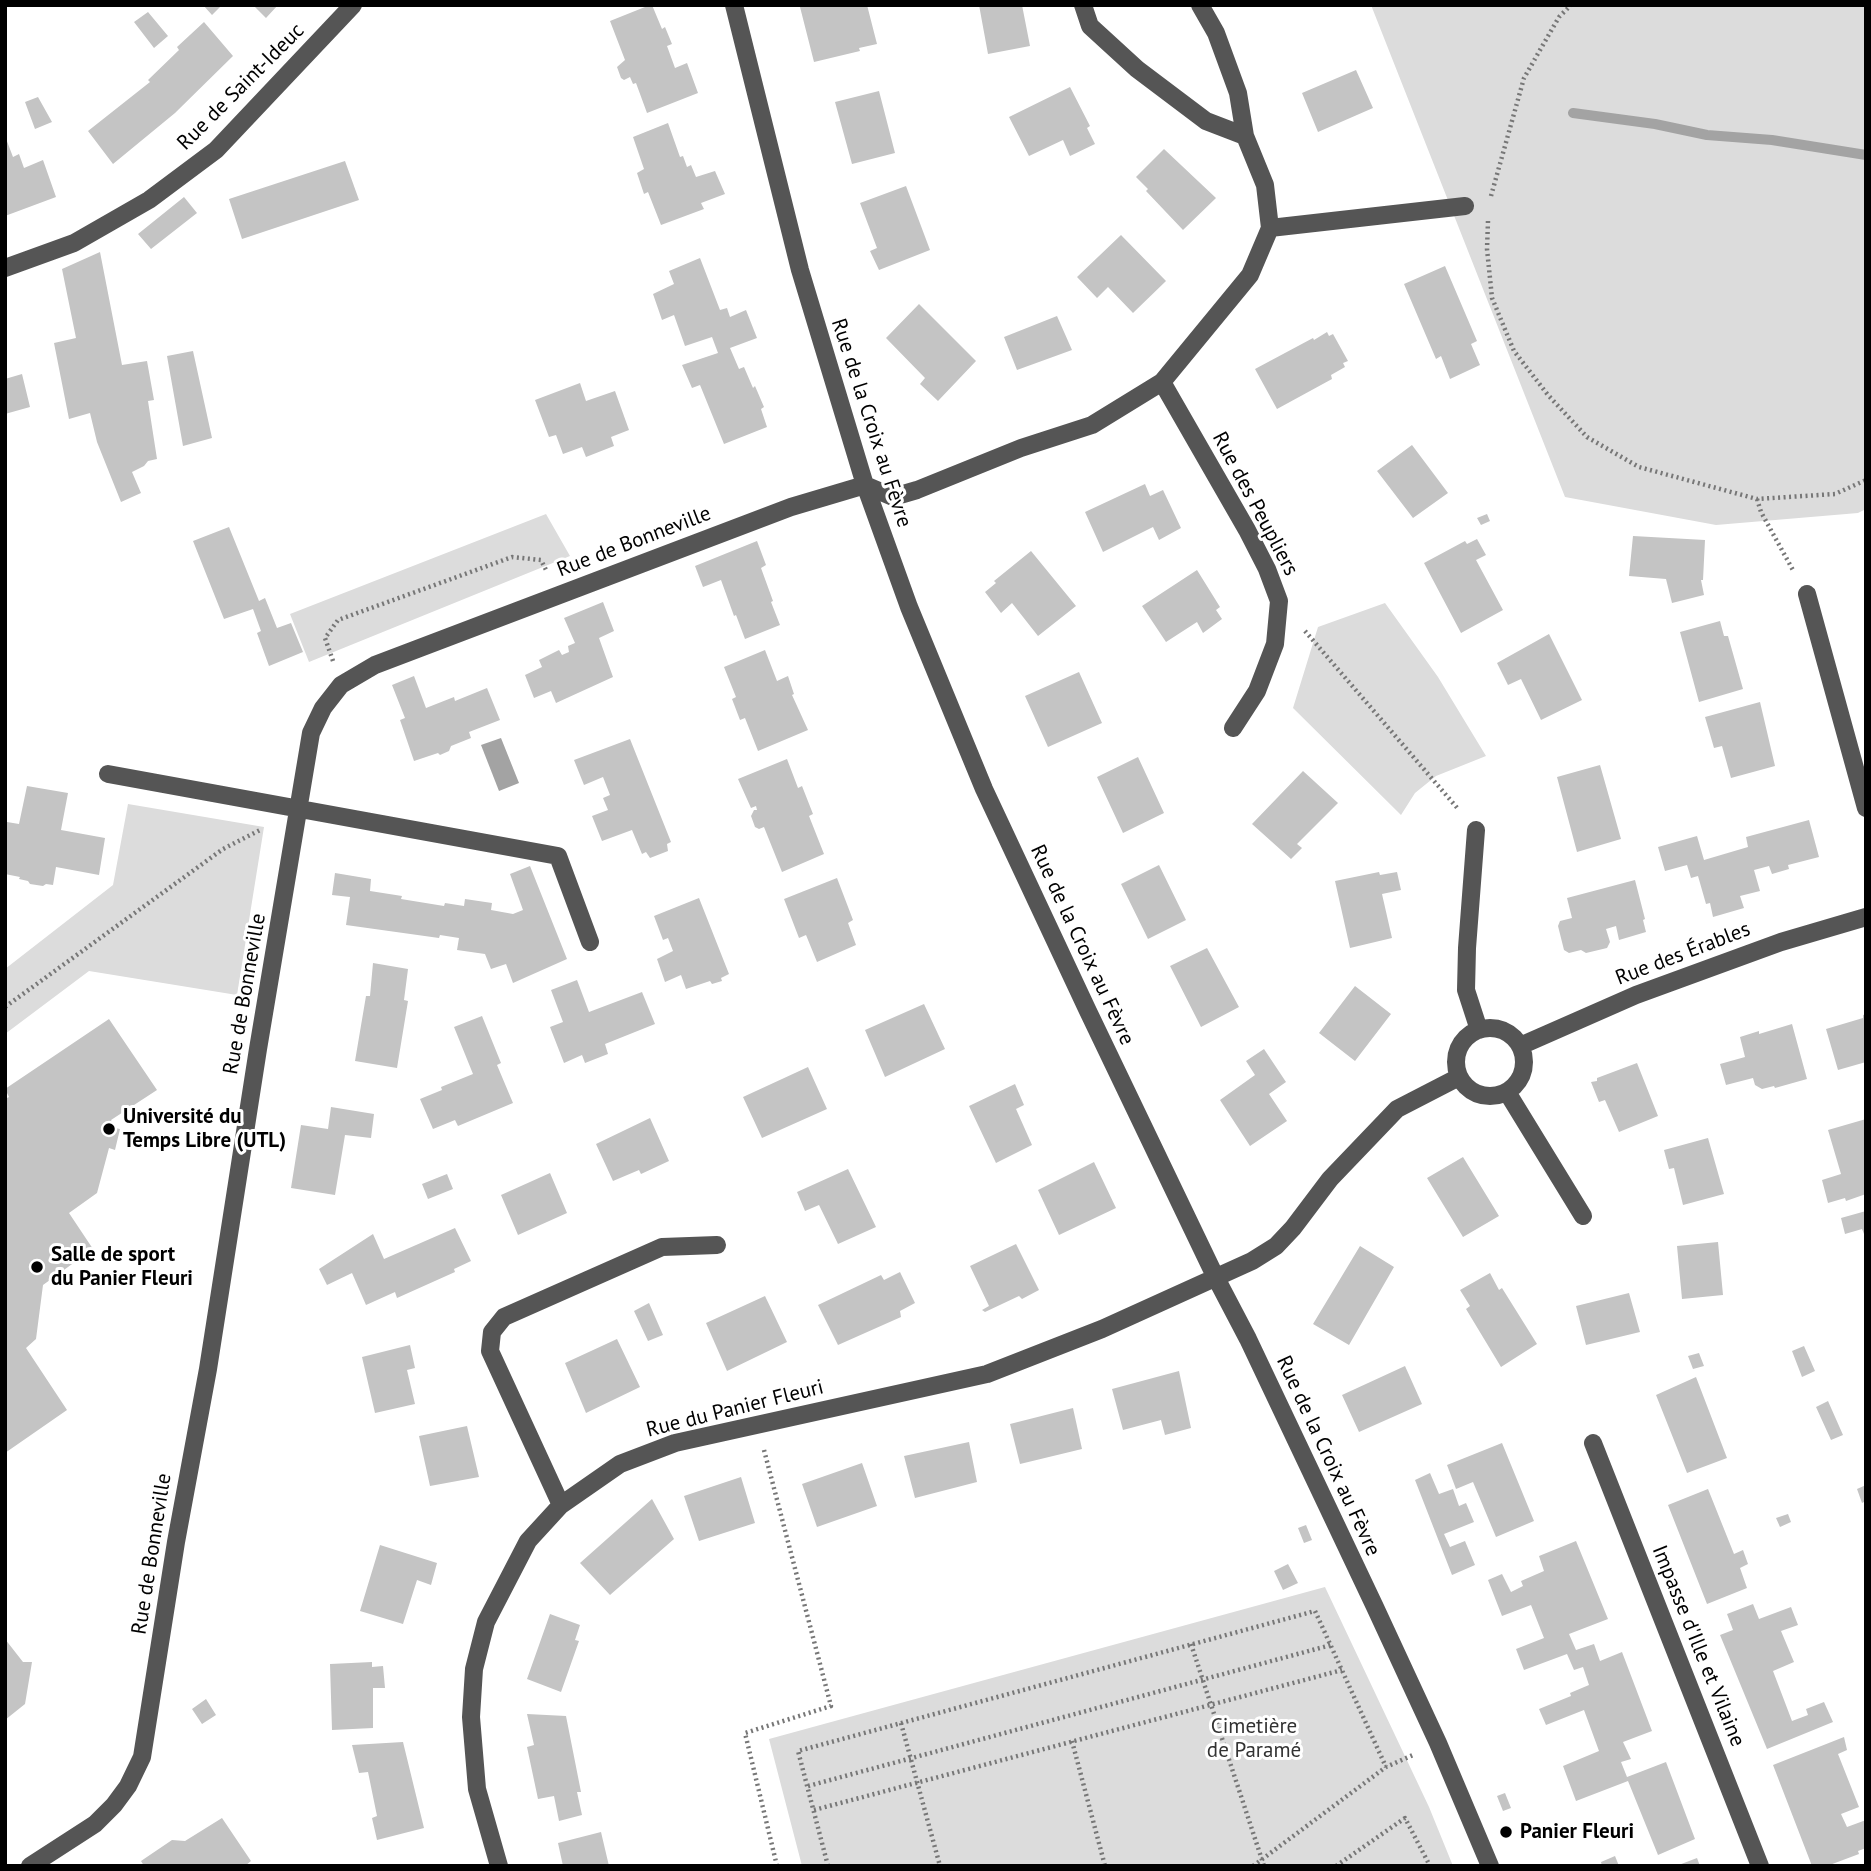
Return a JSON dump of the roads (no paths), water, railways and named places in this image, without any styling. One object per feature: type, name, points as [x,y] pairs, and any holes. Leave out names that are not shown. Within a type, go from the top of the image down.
[{"type":"street","name":"Rue de Saint-Ideuc","points":[[5,268],[74,243],[149,200],[216,150],[353,5]]},
{"type":"street","name":"Rue de la Croix au Fèvre","points":[[734,5],[800,271],[865,485],[909,607],[984,789],[1438,1743],[1490,1866]]},
{"type":"street","points":[[1083,5],[1090,26],[1137,69],[1206,121],[1245,136]]},
{"type":"street","points":[[865,485],[893,498],[1021,448],[1091,425],[1162,382],[1250,275],[1270,228],[1265,185],[1245,136],[1238,93],[1216,33],[1200,5]]},
{"type":"street","points":[[1270,228],[1465,206]]},
{"type":"street","name":"Rue des Peupliers","points":[[1162,382],[1262,559],[1279,601],[1275,644],[1257,691],[1233,728]]},
{"type":"street","name":"Rue de Bonneville","points":[[30,1866],[95,1824],[128,1786],[142,1757],[312,733],[323,708],[341,685],[376,665],[791,507],[865,485]]},
{"type":"street","points":[[1807,594],[1866,808]]},
{"type":"street","points":[[108,774],[558,856],[590,942]]},
{"type":"street","points":[[1476,830],[1466,990],[1479,1030]]},
{"type":"street","name":"Rue des Érables","points":[[1520,1046],[1636,995],[1781,942],[1866,917]]},
{"type":"street","points":[[1495,1028],[1510,1034],[1520,1046],[1524,1063],[1519,1080],[1507,1092],[1489,1096],[1471,1091],[1459,1077],[1456,1058],[1463,1040],[1479,1030],[1495,1028]]},
{"type":"street","points":[[1215,1276],[1252,1261],[1276,1246],[1330,1179],[1398,1109],[1459,1077]]},
{"type":"street","points":[[1507,1092],[1583,1216]]},
{"type":"street","points":[[561,1505],[490,1351],[492,1332],[504,1317],[662,1247],[717,1245]]},
{"type":"street","name":"Rue du Panier Fleuri","points":[[499,1866],[477,1788],[471,1717],[474,1669],[486,1622],[528,1541],[561,1505],[620,1464],[676,1443],[987,1374],[1102,1329],[1215,1276]]},
{"type":"street","name":"Impasse d'Ille et Vilaine","points":[[1593,1443],[1760,1866]]},
{"type":"waterway","points":[[1573,113],[1655,124],[1707,135],[1772,140],[1866,155]]},
{"type":"place","name":"Université du Temps Libre (UTL)","points":[[109,1129]]},
{"type":"place","name":"Salle de sport du Panier Fleuri","points":[[37,1267]]},
{"type":"place","name":"Panier Fleuri","points":[[1506,1832]]},
{"type":"park label","name":"Cimetière de Paramé","points":[[1254,1739]]}]
